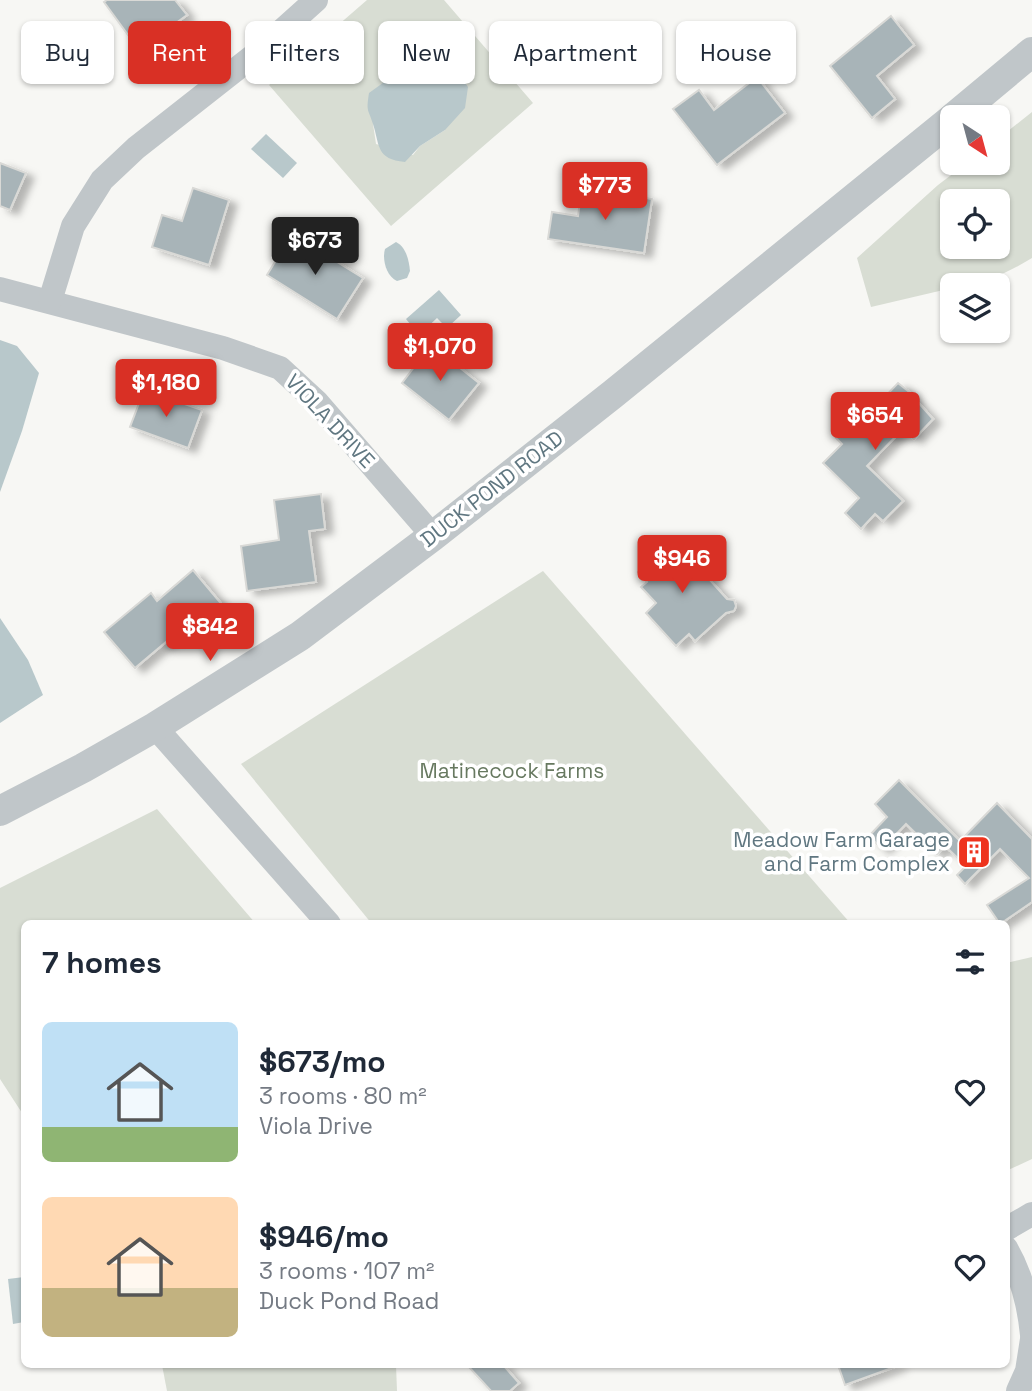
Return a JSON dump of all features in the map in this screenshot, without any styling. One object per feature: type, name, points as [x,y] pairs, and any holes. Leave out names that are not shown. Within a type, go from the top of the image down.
[{"type":"street","points":[[50,301],[73,226],[102,180],[136,148],[257,53],[316,0]]},
{"type":"street","name":"DUCK POND ROAD","points":[[969,105],[1032,52]]},
{"type":"street","name":"DUCK POND ROAD","points":[[0,811],[155,727],[300,636],[433,536],[624,385],[940,129]]},
{"type":"street","name":"VIOLA DRIVE","points":[[0,289],[223,348],[280,368],[317,402],[433,536]]},
{"type":"street","points":[[155,727],[325,920]]},
{"type":"street","points":[[1010,1227],[1032,1214]]},
{"type":"street","points":[[1010,1255],[1018,1269],[1029,1304],[1032,1337],[1027,1371],[1017,1391]]},
{"type":"green space","points":[[367,0],[444,0],[462,21],[378,21],[378,84],[386,84],[373,124],[376,144],[413,155],[420,146],[445,130],[411,84],[475,84],[475,36],[489,52],[489,84],[517,84],[533,103],[391,226],[269,85],[364,84],[364,21],[343,21]]},
{"type":"green space","points":[[1032,112],[1032,258],[1005,273],[940,273],[940,291],[871,307],[857,258],[951,175],[1010,175],[1010,129]]},
{"type":"green space","name":"Matinecock Farms","points":[[543,571],[848,920],[369,920],[241,764]]},
{"type":"green space","points":[[157,809],[253,920],[21,920],[21,1111],[0,1079],[0,888]]},
{"type":"green space","points":[[1032,957],[1032,1159],[1010,1169],[1010,962]]},
{"type":"green space","points":[[163,1368],[396,1368],[397,1391],[167,1391]]},
{"type":"shaded area","points":[[381,84],[466,84],[468,87],[465,108],[445,130],[420,146],[405,162],[389,158],[381,150],[368,110],[369,93]]},
{"type":"shaded area","points":[[266,134],[297,163],[283,178],[251,149]]},
{"type":"shaded area","points":[[396,242],[405,250],[410,271],[407,278],[397,281],[388,271],[384,258],[385,249]]},
{"type":"shaded area","points":[[439,290],[461,315],[449,326],[437,318],[419,335],[406,319]]},
{"type":"shaded area","points":[[0,340],[17,346],[39,373],[0,492]]},
{"type":"shaded area","points":[[0,618],[28,660],[43,695],[0,723]]},
{"type":"shaded area","points":[[21,1277],[21,1323],[13,1324],[8,1279]]},
{"type":"building","points":[[175,0],[187,15],[179,21],[128,21],[128,35],[104,2]]},
{"type":"building","points":[[891,16],[914,45],[877,76],[895,99],[872,118],[830,66]]},
{"type":"building","points":[[748,84],[762,84],[785,113],[717,165],[673,109],[699,90],[714,110]]},
{"type":"building","points":[[0,163],[26,173],[10,210],[0,206]]},
{"type":"building","points":[[193,188],[229,200],[209,265],[152,247],[162,215],[182,221]]},
{"type":"building","points":[[582,188],[652,199],[644,253],[548,239],[552,212],[578,216]]},
{"type":"building","points":[[292,234],[363,278],[337,319],[267,275]]},
{"type":"building","points":[[431,345],[479,383],[449,420],[402,383]]},
{"type":"building","points":[[898,383],[933,419],[914,439],[903,429],[867,466],[903,501],[883,521],[875,514],[861,529],[845,513],[859,498],[823,463],[842,444],[836,438],[875,398],[880,402]]},
{"type":"building","points":[[144,390],[202,410],[188,448],[130,427]]},
{"type":"building","points":[[321,494],[325,529],[309,531],[316,582],[247,591],[241,546],[279,540],[274,500]]},
{"type":"building","points":[[674,540],[727,599],[734,600],[736,606],[734,611],[726,613],[695,641],[689,634],[676,646],[646,613],[656,603],[641,587],[647,582],[638,572]]},
{"type":"building","points":[[193,570],[224,607],[198,629],[191,621],[135,668],[104,632],[151,593],[157,601]]},
{"type":"building","name":"Meadow Farm Garage and Farm Complex","points":[[899,780],[960,841],[997,803],[1032,839],[1032,902],[1006,920],[997,920],[987,905],[1029,878],[1000,849],[965,884],[957,875],[966,866],[945,846],[937,854],[906,824],[882,849],[869,836],[887,817],[875,804]]},
{"type":"building","points":[[470,1368],[506,1368],[519,1383],[510,1391],[491,1391]]},
{"type":"building","points":[[839,1368],[892,1368],[845,1385]]},
{"type":"place","name":"Meadow Farm Garage and Farm Complex","points":[[974,852]]}]
